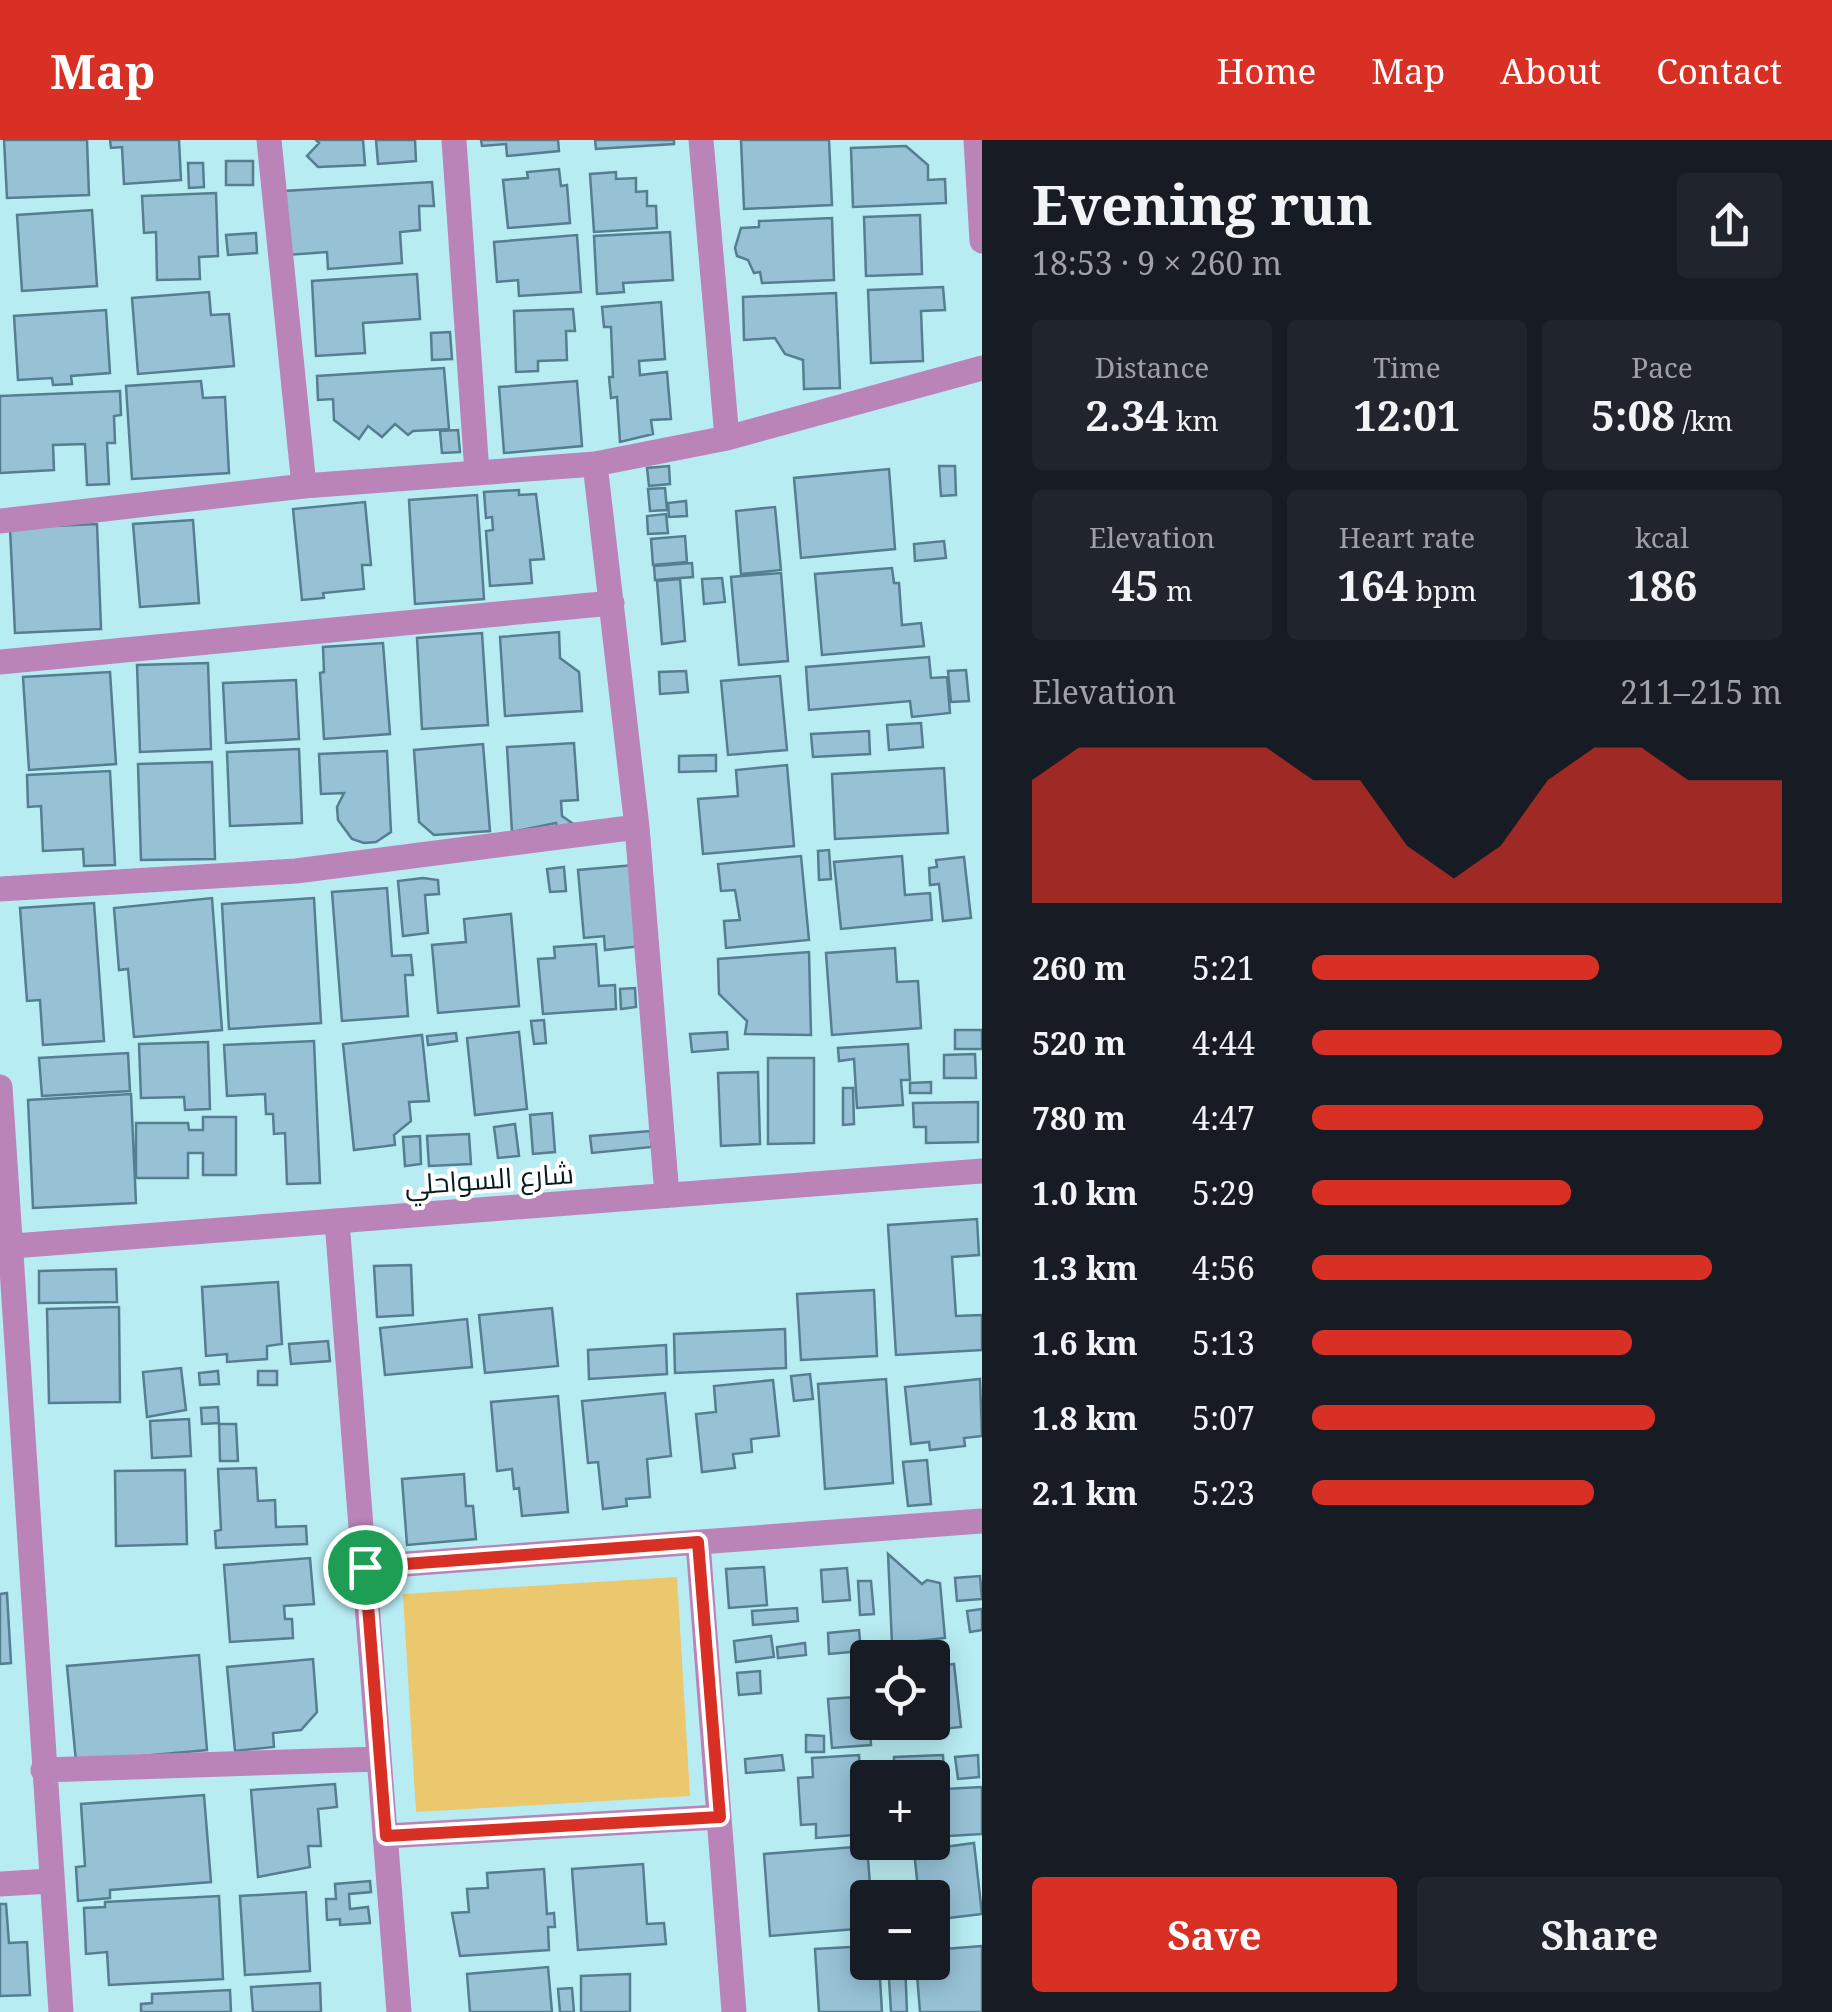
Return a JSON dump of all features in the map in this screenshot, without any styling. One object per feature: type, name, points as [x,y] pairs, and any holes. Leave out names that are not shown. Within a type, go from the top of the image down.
[{"type":"street","points":[[270,140],[304,486]]},
{"type":"street","points":[[454,140],[477,473]]},
{"type":"street","points":[[701,140],[727,438]]},
{"type":"street","points":[[976,140],[982,240]]},
{"type":"street","points":[[0,521],[304,486],[595,464],[727,438],[982,368]]},
{"type":"street","points":[[595,464],[637,828],[667,1195]]},
{"type":"street","points":[[0,662],[612,604]]},
{"type":"street","points":[[0,889],[296,871],[637,828]]},
{"type":"street","points":[[0,1087],[6,1246],[61,2012]]},
{"type":"street","name":"شارع السواحلي","points":[[6,1246],[982,1171]]},
{"type":"street","points":[[337,1221],[399,2012]]},
{"type":"street","points":[[365,1567],[982,1521]]},
{"type":"street","points":[[698,1542],[734,2012]]},
{"type":"street","points":[[43,1770],[379,1759]]},
{"type":"street","points":[[386,1836],[720,1817]]},
{"type":"street","points":[[0,1884],[51,1882]]},
{"type":"shaded area","points":[[677,1577],[690,1796],[416,1812],[403,1594]]},
{"type":"building","points":[[4,140],[87,140],[89,195],[7,198]]},
{"type":"building","points":[[110,140],[179,140],[181,180],[124,184],[122,147],[111,148]]},
{"type":"building","points":[[316,140],[363,140],[365,165],[318,167],[307,156],[319,143]]},
{"type":"building","points":[[376,140],[415,140],[416,161],[378,164]]},
{"type":"building","points":[[481,140],[558,140],[559,151],[507,156],[506,144],[482,146]]},
{"type":"building","points":[[595,140],[674,140],[674,144],[596,149]]},
{"type":"building","points":[[741,140],[829,140],[832,205],[744,209]]},
{"type":"building","points":[[906,146],[928,165],[928,180],[945,179],[946,203],[853,207],[851,148]]},
{"type":"building","points":[[226,161],[253,161],[253,185],[226,185]]},
{"type":"building","points":[[188,163],[203,163],[204,187],[189,188]]},
{"type":"building","points":[[559,169],[561,186],[567,185],[570,223],[508,228],[503,180],[528,178],[527,172]]},
{"type":"building","points":[[616,172],[616,179],[636,178],[636,192],[647,191],[647,206],[656,206],[657,228],[594,232],[590,174]]},
{"type":"building","points":[[432,182],[434,206],[419,206],[420,230],[400,232],[402,263],[328,269],[327,252],[287,255],[284,191]]},
{"type":"building","points":[[216,193],[218,256],[199,257],[200,279],[157,280],[156,232],[144,233],[142,196]]},
{"type":"building","points":[[92,210],[97,286],[22,291],[17,215]]},
{"type":"building","points":[[920,215],[922,274],[866,276],[864,217]]},
{"type":"building","points":[[832,218],[834,280],[762,283],[760,272],[754,273],[748,260],[737,256],[735,248],[741,228],[759,227],[759,221]]},
{"type":"building","points":[[670,232],[673,280],[623,283],[624,292],[597,294],[594,236]]},
{"type":"building","points":[[256,233],[257,253],[228,255],[226,235]]},
{"type":"building","points":[[577,235],[581,292],[519,296],[518,280],[497,282],[494,242]]},
{"type":"building","points":[[417,274],[420,319],[363,323],[365,353],[316,356],[312,281]]},
{"type":"building","points":[[943,287],[945,310],[921,311],[923,361],[871,363],[868,290]]},
{"type":"building","points":[[209,292],[211,315],[229,314],[234,366],[138,374],[132,298]]},
{"type":"building","points":[[836,293],[840,388],[804,389],[803,360],[785,354],[775,338],[744,340],[743,297]]},
{"type":"building","points":[[661,302],[665,359],[639,361],[640,375],[667,372],[671,419],[651,420],[653,434],[620,442],[617,397],[611,398],[609,377],[613,377],[611,327],[604,327],[602,307]]},
{"type":"building","points":[[573,309],[575,331],[566,331],[567,360],[538,361],[538,371],[516,372],[514,311]]},
{"type":"building","points":[[106,310],[110,373],[71,376],[72,384],[53,385],[52,378],[18,380],[14,316]]},
{"type":"building","points":[[450,332],[452,359],[432,360],[431,333]]},
{"type":"building","points":[[444,368],[449,429],[413,431],[408,435],[395,424],[382,437],[368,426],[359,439],[334,420],[333,399],[318,400],[317,376]]},
{"type":"building","points":[[201,381],[203,398],[225,397],[229,473],[132,479],[126,386]]},
{"type":"building","points":[[577,381],[582,446],[504,453],[499,387]]},
{"type":"building","points":[[120,391],[121,415],[114,416],[115,443],[107,443],[109,484],[87,485],[85,444],[53,445],[54,470],[0,473],[0,396]]},
{"type":"building","points":[[458,430],[460,452],[442,453],[440,431]]},
{"type":"building","points":[[669,466],[670,484],[649,486],[647,468]]},
{"type":"building","points":[[939,466],[955,466],[956,495],[941,496]]},
{"type":"building","points":[[889,469],[895,549],[801,558],[794,478]]},
{"type":"building","points":[[665,488],[667,510],[650,511],[648,489]]},
{"type":"building","points":[[519,490],[519,495],[536,494],[544,559],[530,560],[532,583],[490,586],[486,531],[493,530],[492,517],[486,518],[484,492]]},
{"type":"building","points":[[477,495],[484,599],[415,604],[409,500]]},
{"type":"building","points":[[686,501],[687,516],[669,517],[668,503]]},
{"type":"building","points":[[365,502],[371,565],[362,565],[364,589],[323,593],[324,598],[302,600],[293,509]]},
{"type":"building","points":[[775,507],[781,570],[741,574],[736,511]]},
{"type":"building","points":[[666,514],[668,533],[648,534],[647,516]]},
{"type":"building","points":[[193,520],[199,603],[140,607],[133,524]]},
{"type":"building","points":[[97,524],[101,629],[15,633],[10,528]]},
{"type":"building","points":[[685,536],[687,562],[653,565],[651,539]]},
{"type":"building","points":[[944,541],[946,558],[915,561],[914,544]]},
{"type":"building","points":[[692,563],[693,577],[655,580],[654,566]]},
{"type":"building","points":[[892,568],[894,583],[899,583],[902,625],[921,623],[924,646],[822,655],[815,574]]},
{"type":"building","points":[[781,573],[788,661],[739,665],[731,577]]},
{"type":"building","points":[[722,578],[725,602],[704,604],[702,579]]},
{"type":"building","points":[[680,579],[685,641],[662,644],[657,581]]},
{"type":"building","points":[[559,632],[560,658],[579,672],[582,711],[505,716],[500,637]]},
{"type":"building","points":[[482,633],[488,725],[422,729],[417,638]]},
{"type":"building","points":[[383,643],[390,734],[324,739],[320,673],[324,672],[323,647]]},
{"type":"building","points":[[929,657],[931,678],[947,677],[950,713],[912,717],[910,701],[809,710],[806,667]]},
{"type":"building","points":[[208,663],[211,749],[140,752],[137,665]]},
{"type":"building","points":[[966,670],[969,701],[951,702],[948,671]]},
{"type":"building","points":[[686,671],[688,692],[660,694],[659,672]]},
{"type":"building","points":[[110,672],[116,764],[29,770],[23,677]]},
{"type":"building","points":[[780,676],[787,750],[728,755],[721,681]]},
{"type":"building","points":[[296,680],[299,739],[226,743],[223,683]]},
{"type":"building","points":[[921,723],[923,747],[889,750],[887,725]]},
{"type":"building","points":[[869,731],[870,754],[813,757],[811,734]]},
{"type":"building","points":[[574,743],[578,800],[561,801],[562,816],[572,823],[558,829],[556,823],[512,832],[507,747]]},
{"type":"building","points":[[483,744],[490,831],[434,835],[419,822],[414,750]]},
{"type":"building","points":[[299,749],[302,823],[230,826],[227,752]]},
{"type":"building","points":[[387,751],[391,832],[376,842],[364,843],[352,839],[338,820],[337,807],[344,793],[321,794],[319,754]]},
{"type":"building","points":[[716,755],[716,771],[679,772],[679,756]]},
{"type":"building","points":[[212,762],[215,859],[141,860],[138,764]]},
{"type":"building","points":[[787,765],[794,846],[703,854],[698,799],[738,796],[736,770]]},
{"type":"building","points":[[944,768],[948,833],[835,839],[832,774]]},
{"type":"building","points":[[110,771],[115,865],[84,866],[83,849],[43,851],[41,806],[28,807],[27,775]]},
{"type":"building","points":[[829,850],[831,879],[819,880],[818,851]]},
{"type":"building","points":[[801,856],[809,940],[726,948],[724,921],[740,920],[735,890],[721,891],[718,864]]},
{"type":"building","points":[[902,856],[905,895],[930,893],[932,920],[841,929],[834,862]]},
{"type":"building","points":[[964,857],[971,918],[943,921],[939,884],[930,885],[929,868],[937,867],[936,860]]},
{"type":"building","points":[[634,865],[642,946],[605,950],[604,936],[584,938],[578,870]]},
{"type":"building","points":[[564,867],[566,891],[550,892],[547,869]]},
{"type":"building","points":[[438,880],[439,894],[425,895],[428,933],[403,936],[398,881]]},
{"type":"building","points":[[387,888],[392,956],[411,955],[413,975],[405,975],[408,1016],[342,1021],[332,892]]},
{"type":"building","points":[[212,898],[222,1030],[134,1037],[128,969],[119,970],[114,908]]},
{"type":"building","points":[[314,898],[321,1023],[229,1029],[222,904]]},
{"type":"building","points":[[94,903],[104,1041],[43,1045],[40,1000],[27,1001],[20,908]]},
{"type":"building","points":[[511,914],[519,1006],[438,1013],[432,945],[466,942],[464,919]]},
{"type":"building","points":[[596,944],[599,986],[615,985],[616,1009],[543,1014],[538,959],[555,958],[554,947]]},
{"type":"building","points":[[895,948],[897,982],[918,981],[921,1028],[832,1035],[826,953]]},
{"type":"building","points":[[809,952],[811,1035],[745,1034],[747,1021],[719,994],[718,959]]},
{"type":"building","points":[[635,988],[636,1007],[621,1009],[620,989]]},
{"type":"building","points":[[544,1020],[546,1043],[534,1044],[531,1021]]},
{"type":"building","points":[[955,1030],[982,1030],[982,1049],[955,1049]]},
{"type":"building","points":[[519,1032],[527,1109],[475,1115],[467,1038]]},
{"type":"building","points":[[727,1032],[728,1049],[692,1052],[690,1034]]},
{"type":"building","points":[[456,1033],[457,1041],[428,1045],[427,1036]]},
{"type":"building","points":[[422,1035],[429,1101],[409,1102],[411,1121],[394,1135],[395,1145],[354,1150],[343,1044]]},
{"type":"building","points":[[314,1041],[320,1183],[287,1184],[285,1133],[274,1134],[273,1114],[266,1114],[265,1094],[227,1096],[224,1045]]},
{"type":"building","points":[[208,1042],[210,1109],[185,1110],[184,1097],[141,1098],[139,1044]]},
{"type":"building","points":[[908,1044],[910,1080],[901,1080],[903,1105],[857,1108],[854,1059],[839,1061],[838,1048]]},
{"type":"building","points":[[128,1053],[130,1091],[42,1096],[39,1058]]},
{"type":"building","points":[[975,1054],[976,1078],[944,1078],[944,1055]]},
{"type":"building","points":[[768,1058],[814,1058],[814,1143],[768,1144]]},
{"type":"building","points":[[758,1072],[760,1144],[721,1146],[718,1073]]},
{"type":"building","points":[[931,1082],[931,1093],[910,1093],[910,1083]]},
{"type":"building","points":[[843,1088],[853,1088],[854,1124],[843,1125]]},
{"type":"building","points":[[131,1094],[136,1203],[33,1208],[28,1100]]},
{"type":"building","points":[[978,1102],[978,1142],[926,1143],[926,1127],[914,1127],[913,1103]]},
{"type":"building","points":[[552,1113],[555,1152],[533,1154],[530,1115]]},
{"type":"building","points":[[203,1117],[236,1117],[236,1175],[203,1175],[203,1153],[188,1153],[188,1178],[136,1178],[136,1123],[188,1123],[189,1130],[203,1130]]},
{"type":"building","points":[[515,1124],[519,1156],[498,1158],[494,1127]]},
{"type":"building","points":[[650,1131],[652,1147],[592,1153],[590,1136]]},
{"type":"building","points":[[469,1134],[471,1164],[429,1166],[427,1136]]},
{"type":"building","points":[[420,1136],[421,1164],[405,1166],[403,1137]]},
{"type":"building","points":[[977,1219],[979,1255],[952,1257],[956,1316],[982,1315],[982,1350],[896,1355],[888,1225]]},
{"type":"building","points":[[411,1265],[413,1315],[377,1317],[374,1266]]},
{"type":"building","points":[[116,1269],[117,1302],[39,1303],[39,1271]]},
{"type":"building","points":[[278,1282],[282,1344],[267,1346],[267,1359],[227,1362],[227,1354],[206,1356],[202,1287]]},
{"type":"building","points":[[874,1290],[877,1356],[801,1360],[797,1294]]},
{"type":"building","points":[[119,1307],[120,1402],[49,1403],[47,1309]]},
{"type":"building","points":[[552,1308],[558,1366],[485,1373],[479,1315]]},
{"type":"building","points":[[467,1319],[472,1367],[385,1375],[380,1328]]},
{"type":"building","points":[[785,1329],[786,1368],[675,1373],[674,1334]]},
{"type":"building","points":[[328,1341],[330,1361],[291,1364],[289,1344]]},
{"type":"building","points":[[666,1345],[667,1374],[589,1379],[588,1350]]},
{"type":"building","points":[[181,1368],[186,1410],[147,1417],[143,1372]]},
{"type":"building","points":[[218,1371],[219,1384],[200,1385],[199,1373]]},
{"type":"building","points":[[258,1371],[277,1371],[277,1385],[258,1385]]},
{"type":"building","points":[[810,1374],[813,1399],[794,1401],[791,1376]]},
{"type":"building","points":[[886,1379],[893,1483],[825,1489],[818,1384]]},
{"type":"building","points":[[980,1379],[982,1436],[964,1438],[965,1446],[930,1450],[929,1442],[911,1444],[905,1387]]},
{"type":"building","points":[[773,1380],[779,1436],[751,1439],[752,1452],[733,1454],[735,1468],[702,1472],[696,1414],[716,1412],[714,1386]]},
{"type":"building","points":[[665,1393],[671,1456],[647,1459],[650,1497],[626,1499],[627,1506],[603,1509],[598,1462],[588,1463],[582,1401]]},
{"type":"building","points":[[558,1396],[568,1512],[522,1516],[512,1469],[497,1471],[491,1402]]},
{"type":"building","points":[[218,1407],[219,1423],[202,1424],[201,1408]]},
{"type":"building","points":[[189,1419],[191,1456],[152,1458],[150,1421]]},
{"type":"building","points":[[219,1424],[236,1424],[238,1461],[220,1461]]},
{"type":"building","points":[[927,1460],[931,1504],[908,1506],[903,1462]]},
{"type":"building","points":[[256,1468],[258,1501],[275,1500],[276,1527],[306,1526],[307,1544],[216,1548],[215,1531],[221,1530],[218,1469]]},
{"type":"building","points":[[185,1470],[187,1544],[116,1546],[115,1471]]},
{"type":"building","points":[[464,1474],[466,1506],[473,1506],[476,1539],[407,1545],[402,1479]]},
{"type":"building","points":[[888,1554],[922,1584],[927,1580],[940,1583],[945,1638],[892,1640]]},
{"type":"building","points":[[310,1558],[314,1604],[284,1606],[285,1619],[292,1619],[293,1638],[230,1642],[224,1565]]},
{"type":"building","points":[[764,1567],[767,1605],[729,1608],[726,1569]]},
{"type":"building","points":[[847,1568],[850,1600],[823,1602],[821,1570]]},
{"type":"building","points":[[980,1576],[982,1599],[957,1601],[955,1578]]},
{"type":"building","points":[[858,1581],[871,1581],[874,1614],[860,1615]]},
{"type":"building","points":[[7,1593],[11,1663],[0,1664],[0,1594]]},
{"type":"building","points":[[797,1608],[798,1621],[753,1625],[752,1611]]},
{"type":"building","points":[[982,1609],[982,1630],[970,1632],[967,1611]]},
{"type":"building","points":[[859,1630],[860,1640],[850,1640],[850,1652],[829,1654],[828,1633]]},
{"type":"building","points":[[771,1636],[774,1657],[736,1662],[734,1641]]},
{"type":"building","points":[[805,1643],[806,1655],[778,1658],[777,1647]]},
{"type":"building","points":[[199,1655],[207,1750],[76,1762],[67,1666]]},
{"type":"building","points":[[313,1659],[317,1712],[301,1730],[273,1733],[274,1747],[235,1751],[227,1667]]},
{"type":"building","points":[[954,1664],[961,1727],[950,1728],[950,1665]]},
{"type":"building","points":[[760,1671],[761,1693],[739,1695],[737,1673]]},
{"type":"building","points":[[850,1697],[850,1740],[871,1740],[871,1745],[832,1748],[828,1699]]},
{"type":"building","points":[[806,1735],[824,1736],[824,1752],[806,1752]]},
{"type":"building","points":[[782,1755],[784,1770],[746,1773],[745,1759]]},
{"type":"building","points":[[859,1755],[859,1760],[850,1760],[850,1835],[816,1838],[816,1824],[801,1825],[798,1778],[813,1777],[812,1758]]},
{"type":"building","points":[[943,1755],[943,1760],[894,1760]]},
{"type":"building","points":[[978,1755],[979,1777],[958,1779],[955,1757]]},
{"type":"building","points":[[335,1784],[337,1807],[318,1809],[321,1846],[308,1846],[310,1867],[258,1877],[251,1790]]},
{"type":"building","points":[[982,1787],[982,1834],[950,1836],[950,1789]]},
{"type":"building","points":[[204,1795],[211,1882],[110,1890],[110,1898],[78,1901],[76,1867],[85,1866],[81,1804]]},
{"type":"building","points":[[974,1843],[982,1914],[950,1918],[950,1880],[917,1880],[915,1860],[950,1860],[950,1846]]},
{"type":"building","points":[[850,1847],[850,1860],[868,1860],[870,1880],[850,1880],[850,1929],[770,1936],[764,1854]]},
{"type":"building","points":[[643,1864],[647,1924],[664,1923],[666,1944],[578,1950],[572,1869]]},
{"type":"building","points":[[544,1869],[547,1914],[554,1913],[555,1927],[548,1927],[549,1950],[460,1956],[452,1913],[469,1912],[467,1889],[488,1888],[487,1873]]},
{"type":"building","points":[[370,1881],[371,1892],[349,1894],[350,1909],[368,1907],[370,1923],[340,1925],[340,1919],[327,1920],[326,1899],[336,1899],[335,1884]]},
{"type":"building","points":[[306,1892],[310,1971],[245,1975],[240,1896]]},
{"type":"building","points":[[219,1896],[223,1979],[109,1985],[107,1952],[86,1954],[84,1908],[105,1907],[105,1902]]},
{"type":"building","points":[[0,1904],[6,1904],[9,1943],[27,1942],[30,1995],[0,1996]]},
{"type":"building","points":[[982,1946],[982,2012],[920,2012],[917,1980],[950,1980],[950,1949]]},
{"type":"building","points":[[850,1947],[850,1980],[880,1980],[882,2012],[819,2012],[815,1949]]},
{"type":"building","points":[[548,1967],[552,2012],[470,2012],[467,1974]]},
{"type":"building","points":[[630,1974],[630,2012],[581,2012],[581,1976]]},
{"type":"building","points":[[889,1980],[906,1980],[907,2012],[891,2012]]},
{"type":"building","points":[[320,1983],[321,2012],[253,2012],[251,1987]]},
{"type":"building","points":[[572,1988],[574,2012],[560,2012],[558,1989]]},
{"type":"building","points":[[230,1990],[231,2012],[141,2012],[141,2004],[152,2003],[152,1994]]},
{"type":"route","points":[[698,1542],[720,1817],[386,1836],[365,1567],[698,1542]]}]
